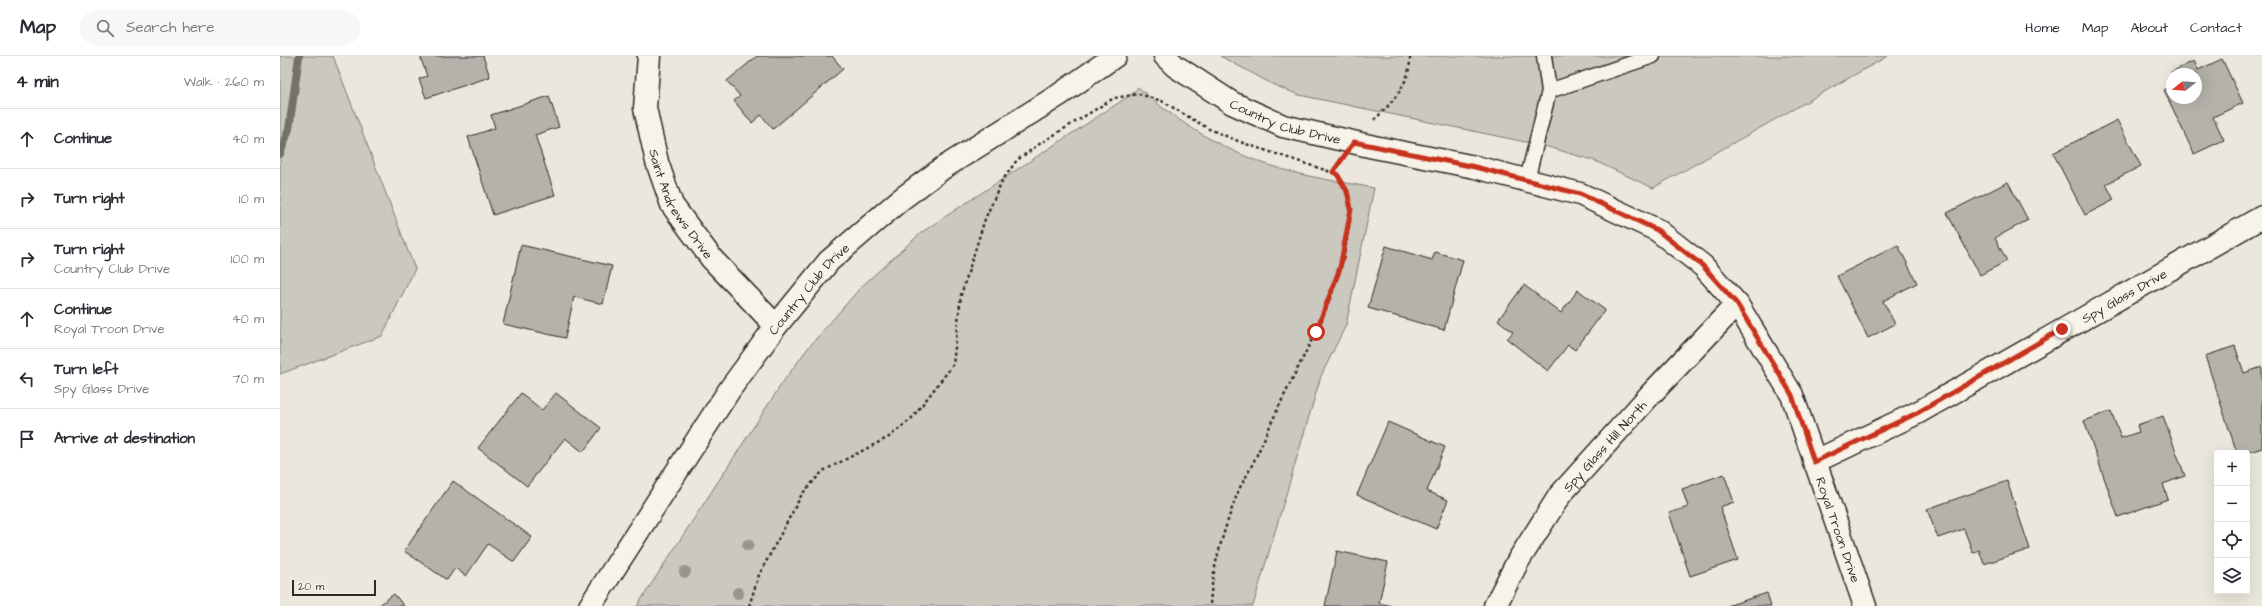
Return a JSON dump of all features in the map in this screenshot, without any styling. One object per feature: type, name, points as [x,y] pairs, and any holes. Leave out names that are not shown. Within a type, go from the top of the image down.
[{"type":"street","name":"Saint Andrews Drive","points":[[649,56],[645,108],[656,162],[672,205],[712,259],[776,326]]},
{"type":"street","name":"Country Club Drive","points":[[590,606],[730,389],[776,326],[829,261],[900,200],[943,168],[1059,95],[1115,56]]},
{"type":"street","name":"Country Club Drive","points":[[1165,56],[1175,66],[1232,104],[1283,126],[1475,167],[1580,194],[1657,230],[1703,266],[1737,304]]},
{"type":"street","name":"Spy Glass Drive","points":[[1814,462],[1917,413],[2262,217]]},
{"type":"street","name":"Royal Troon Drive","points":[[1737,304],[1792,395],[1865,606]]},
{"type":"street","name":"Spy Glass Hill North","points":[[1495,606],[1518,561],[1560,495],[1650,395],[1737,304]]},
{"type":"lane","points":[[1527,180],[1548,90],[1544,56]]},
{"type":"lane","points":[[1548,90],[1652,56]]},
{"type":"path","points":[[1333,172],[1354,142],[1393,102],[1406,79],[1410,56]]},
{"type":"path","points":[[749,606],[759,575],[802,494],[823,471],[889,437],[911,419],[953,365],[961,295],[985,219],[1002,181],[1017,160],[1041,143],[1114,98],[1139,94],[1162,101],[1209,129],[1243,143],[1337,174],[1347,191],[1351,209],[1340,268],[1316,332],[1239,489],[1214,565],[1210,606]]},
{"type":"shaded area","points":[[280,56],[333,56],[415,269],[382,336],[280,374]]},
{"type":"shaded area","points":[[1220,56],[1888,56],[1653,188],[1595,161],[1545,146],[1299,95],[1274,85]]},
{"type":"shaded area","points":[[1138,87],[1187,125],[1242,155],[1292,172],[1374,188],[1346,325],[1321,376],[1253,606],[637,606],[783,382],[808,348],[861,287],[922,232],[1132,94]]},
{"type":"building","points":[[420,56],[483,56],[490,77],[426,98],[419,79],[427,76]]},
{"type":"building","points":[[757,56],[832,56],[843,69],[773,129],[761,115],[752,123],[734,101],[740,96],[727,81]]},
{"type":"building","points":[[2222,59],[2243,103],[2213,117],[2224,140],[2194,154],[2171,104],[2202,104],[2202,68]]},
{"type":"building","points":[[2194,61],[2197,68],[2179,68]]},
{"type":"building","points":[[549,96],[559,127],[535,135],[555,195],[493,215],[468,137],[495,128],[491,115]]},
{"type":"building","points":[[2117,120],[2141,166],[2106,184],[2114,200],[2085,215],[2053,153]]},
{"type":"building","points":[[2008,182],[2028,220],[1995,238],[2007,261],[1980,275],[1947,213]]},
{"type":"building","points":[[521,245],[612,266],[603,304],[574,297],[565,338],[503,324]]},
{"type":"building","points":[[1898,245],[1917,283],[1883,301],[1895,324],[1868,338],[1837,276]]},
{"type":"building","points":[[1386,246],[1432,260],[1435,252],[1463,260],[1444,330],[1368,308]]},
{"type":"building","points":[[1524,285],[1561,313],[1578,290],[1605,310],[1575,350],[1568,345],[1548,371],[1507,339],[1513,332],[1498,320]]},
{"type":"building","points":[[2235,346],[2244,373],[2262,367],[2262,448],[2250,452],[2250,450],[2236,450],[2205,356]]},
{"type":"building","points":[[521,393],[542,410],[556,393],[601,428],[583,452],[565,438],[527,486],[478,448]]},
{"type":"building","points":[[2111,411],[2121,438],[2139,432],[2137,425],[2163,416],[2185,476],[2163,484],[2168,499],[2118,517],[2084,421]]},
{"type":"building","points":[[1388,422],[1445,447],[1427,491],[1448,500],[1436,529],[1357,495]]},
{"type":"building","points":[[1724,474],[1734,502],[1720,507],[1738,560],[1690,576],[1669,513],[1688,507],[1682,489]]},
{"type":"building","points":[[453,481],[532,537],[514,562],[488,544],[466,576],[455,568],[447,580],[404,551]]},
{"type":"building","points":[[2007,481],[2030,549],[1984,564],[1979,550],[1973,553],[1964,529],[1938,538],[1927,509]]},
{"type":"building","points":[[1337,551],[1388,562],[1379,603],[1392,606],[1325,606]]},
{"type":"building","points":[[1767,593],[1771,606],[1727,606]]},
{"type":"building","points":[[394,594],[404,606],[378,606]]},
{"type":"waterway","points":[[280,154],[289,129],[299,56]]},
{"type":"route","points":[[1316,332],[1340,268],[1351,209],[1347,191],[1337,174],[1333,172],[1354,142],[1475,167],[1580,194],[1657,230],[1703,266],[1737,304],[1762,343],[1792,395],[1814,462],[1917,413],[2062,329]]}]
